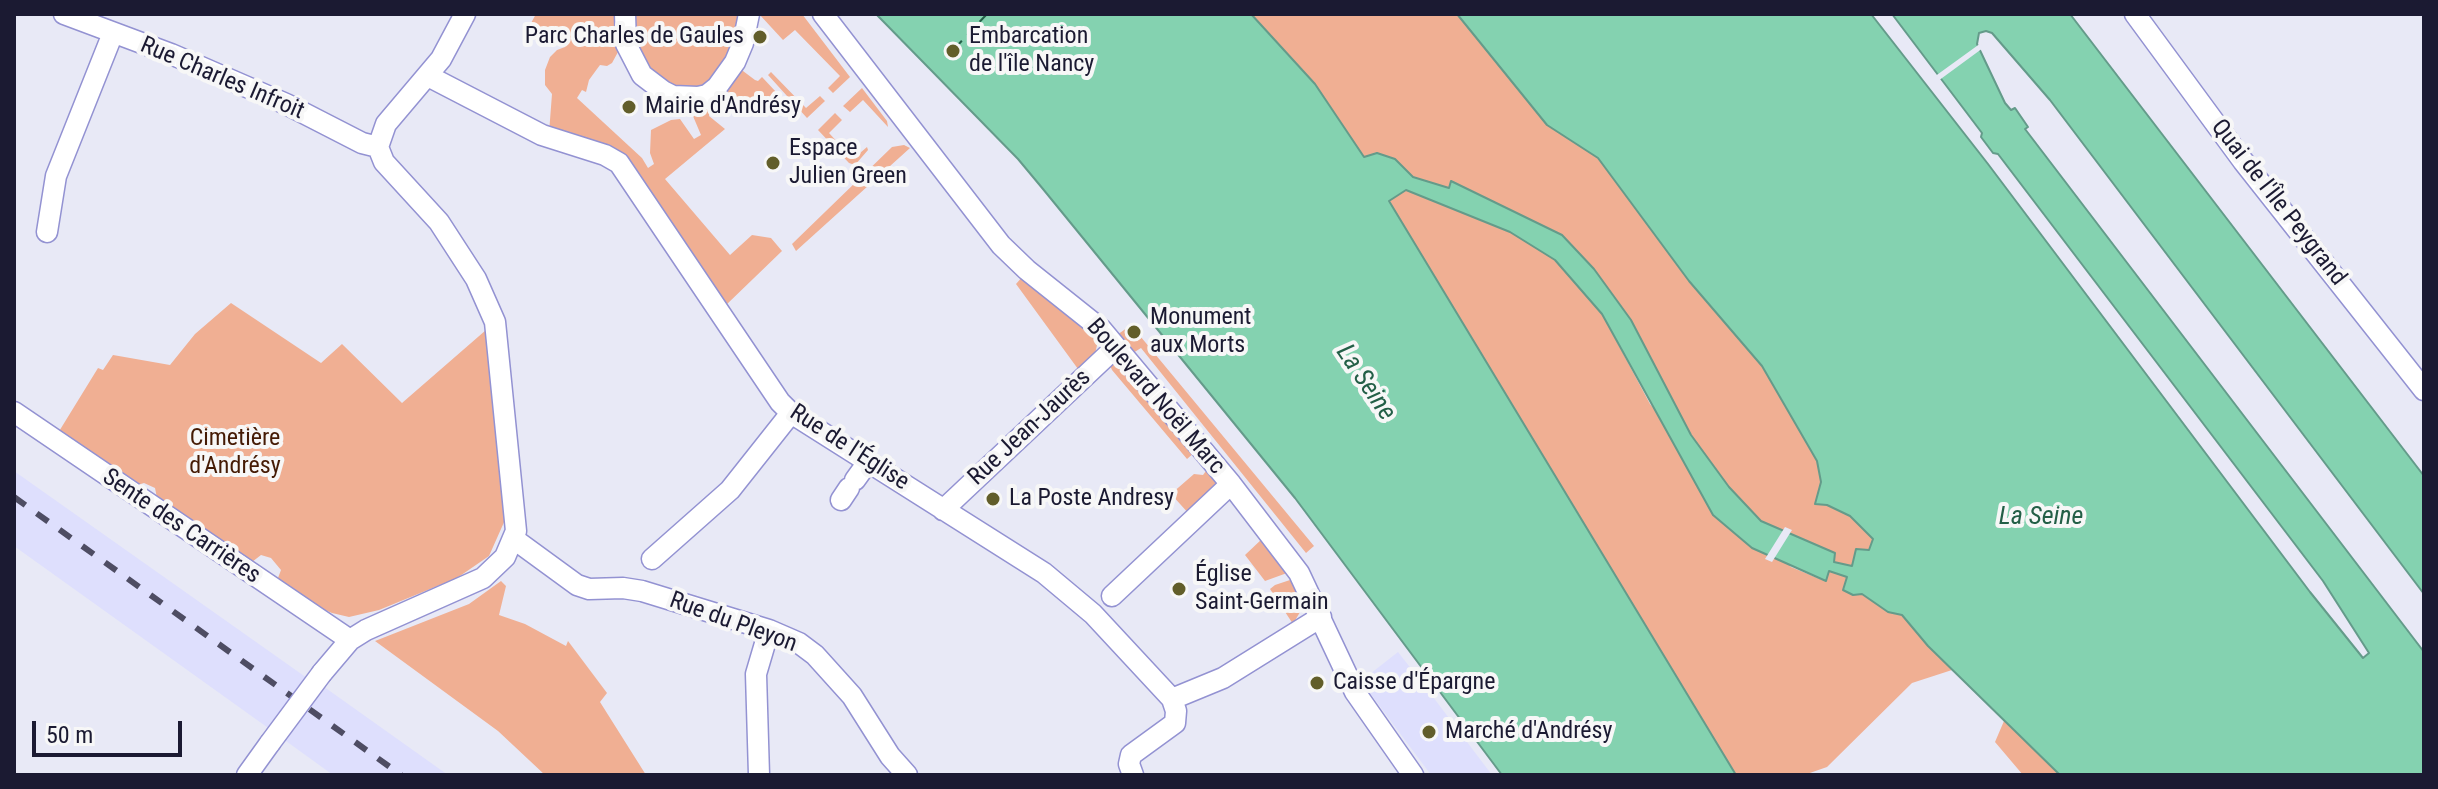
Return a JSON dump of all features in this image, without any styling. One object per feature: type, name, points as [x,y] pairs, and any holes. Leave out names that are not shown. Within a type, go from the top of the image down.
[{"type":"street","name":"Rue Charles Infroit","points":[[64,14],[200,67],[286,104],[362,143],[378,147]]},
{"type":"street","points":[[247,775],[350,640],[483,578],[505,557],[514,539],[517,523],[495,322],[476,279],[439,222],[384,162],[378,147],[386,124],[441,59],[465,14]]},
{"type":"street","points":[[625,14],[626,44],[642,75],[673,96],[698,97],[707,95],[717,87],[735,62],[749,14]]},
{"type":"street","name":"Boulevard Noël Marc","points":[[823,14],[1001,245],[1027,270],[1093,322],[1231,484],[1299,573],[1355,692],[1413,775]]},
{"type":"street","name":"Quai de l'Île Peygrand","points":[[2135,14],[2243,161],[2424,390]]},
{"type":"street","points":[[47,232],[56,176],[113,33]]},
{"type":"street","name":"Rue de l'Église","points":[[428,76],[533,130],[605,155],[619,163],[770,390],[791,413],[1044,573],[1080,604],[1172,699]]},
{"type":"street","name":"Rue Jean-Jaurès","points":[[943,510],[1116,347]]},
{"type":"street","name":"Sente des Carrières","points":[[14,412],[350,640]]},
{"type":"street","points":[[623,588],[730,490],[791,413]]},
{"type":"street","points":[[848,490],[868,462]]},
{"type":"street","points":[[1112,596],[1231,484]]},
{"type":"street","name":"Rue du Pleyon","points":[[514,539],[577,585],[600,590],[623,588],[642,591],[769,630],[799,643],[836,676],[890,756],[907,775]]},
{"type":"street","points":[[1133,775],[1129,764],[1134,752],[1175,723],[1176,711],[1172,699],[1223,678],[1321,617]]},
{"type":"street","points":[[759,775],[756,674],[769,630]]},
{"type":"shaded area","points":[[14,471],[307,678],[271,730],[14,546]]},
{"type":"shaded area","name":"Marché d'Andrésy","points":[[1398,652],[1492,775],[1431,775],[1361,681]]},
{"type":"shaded area","points":[[320,684],[448,775],[333,775],[279,736]]},
{"type":"green space","points":[[536,14],[622,14],[618,52],[612,63],[600,65],[589,80],[586,92],[582,90],[577,98],[642,158],[648,168],[654,164],[650,153],[651,130],[680,119],[694,139],[701,135],[690,109],[710,104],[709,116],[725,129],[665,179],[730,255],[752,235],[771,238],[782,251],[725,306],[626,157],[549,133],[552,94],[545,85],[545,70],[550,57],[565,47],[569,40],[566,32],[556,31],[539,41],[525,34]]},
{"type":"green space","points":[[630,14],[743,14],[739,40],[717,74],[701,88],[682,92],[641,66]]},
{"type":"green space","points":[[759,14],[802,14],[850,77],[833,93],[828,88],[840,76],[795,30],[783,40]]},
{"type":"green space","points":[[1251,14],[1457,14],[1547,125],[1598,158],[1689,281],[1762,366],[1817,461],[1827,505],[1850,516],[1873,539],[1869,550],[1862,550],[1852,566],[1833,562],[1835,553],[1761,521],[1729,487],[1691,435],[1631,320],[1594,269],[1562,235],[1452,181],[1449,189],[1413,177],[1395,159],[1364,157],[1315,84]]},
{"type":"green space","points":[[739,68],[755,80],[762,77],[777,93],[766,104],[758,97],[745,109],[727,91],[724,81]]},
{"type":"green space","points":[[771,72],[806,108],[820,96],[825,101],[807,118],[768,75]]},
{"type":"green space","points":[[862,88],[887,121],[888,127],[863,100],[850,112],[843,106]]},
{"type":"green space","points":[[835,113],[842,120],[829,133],[853,159],[867,147],[868,150],[855,165],[849,163],[818,130]]},
{"type":"green space","points":[[904,145],[910,148],[796,251],[792,244],[892,147]]},
{"type":"green space","points":[[1406,190],[1510,232],[1555,260],[1602,314],[1650,404],[1791,567],[1825,581],[1829,571],[1847,577],[1862,594],[1888,612],[1902,615],[1952,670],[1912,683],[1827,767],[1804,775],[1736,775],[1389,201]]},
{"type":"green space","points":[[1023,276],[1095,334],[1098,341],[1095,354],[1078,369],[1016,284]]},
{"type":"green space","name":"Cimetière d'Andrésy","points":[[231,303],[321,363],[342,344],[402,403],[486,330],[505,520],[489,556],[457,578],[379,610],[349,617],[332,613],[316,606],[281,581],[278,578],[281,570],[271,558],[261,555],[252,562],[158,503],[155,488],[144,483],[134,486],[58,433],[98,368],[103,370],[113,355],[170,365],[195,334]]},
{"type":"green space","points":[[1131,325],[1314,546],[1306,553],[1141,348],[1133,353],[1117,335]]},
{"type":"green space","points":[[1109,363],[1125,368],[1195,452],[1187,459]]},
{"type":"green space","points":[[1206,471],[1220,486],[1190,515],[1171,494],[1194,474],[1203,475]]},
{"type":"green space","points":[[1263,538],[1287,573],[1265,581],[1245,555]]},
{"type":"green space","points":[[1290,580],[1302,599],[1303,607],[1293,624],[1270,589]]},
{"type":"green space","points":[[501,581],[506,586],[499,615],[525,624],[566,646],[568,641],[607,693],[600,702],[646,775],[545,775],[498,731],[375,641],[469,604]]},
{"type":"green space","points":[[2004,721],[2060,775],[2023,775],[1995,742]]},
{"type":"water","name":"La Seine","points":[[876,14],[1251,14],[1315,84],[1364,157],[1377,153],[1395,159],[1413,177],[1449,188],[1451,181],[1562,235],[1594,269],[1631,320],[1691,435],[1729,487],[1761,521],[1835,553],[1834,562],[1852,566],[1856,549],[1869,550],[1873,539],[1850,516],[1827,505],[1815,504],[1821,482],[1817,461],[1762,366],[1689,281],[1598,158],[1547,125],[1457,14],[1871,14],[2363,658],[2369,653],[2323,581],[1998,154],[1993,153],[1981,137],[1982,133],[1892,14],[2070,14],[2424,476],[2424,594],[2050,100],[1992,33],[1979,33],[1977,44],[2005,103],[2011,110],[2015,108],[2028,127],[2025,129],[2424,652],[2424,775],[2060,775],[1928,646],[1902,615],[1888,612],[1862,594],[1853,595],[1843,590],[1847,577],[1829,571],[1826,581],[1752,548],[1713,515],[1602,314],[1555,260],[1510,232],[1406,190],[1389,201],[1736,775],[1502,775],[1295,498],[1043,189],[1018,159]]},
{"type":"pier","points":[[1981,43],[1983,48],[1938,81],[1934,77]]},
{"type":"pier","points":[[1785,527],[1792,530],[1772,562],[1765,559]]},
{"type":"ferry route","points":[[955,48],[987,14]]},
{"type":"railway","points":[[14,497],[401,775]]},
{"type":"place","name":"Parc Charles de Gaules","points":[[760,37]]},
{"type":"place","name":"Embarcation de l'île Nancy","points":[[953,51]]},
{"type":"place","name":"Mairie d'Andrésy","points":[[629,107]]},
{"type":"place","name":"Espace Julien Green","points":[[773,163]]},
{"type":"place","name":"Monument aux Morts","points":[[1134,332]]},
{"type":"place","name":"La Poste Andresy","points":[[993,499]]},
{"type":"place","name":"Église Saint-Germain","points":[[1179,589]]},
{"type":"place","name":"Caisse d'Épargne","points":[[1317,683]]},
{"type":"place","name":"Marché d'Andrésy","points":[[1429,732]]}]
